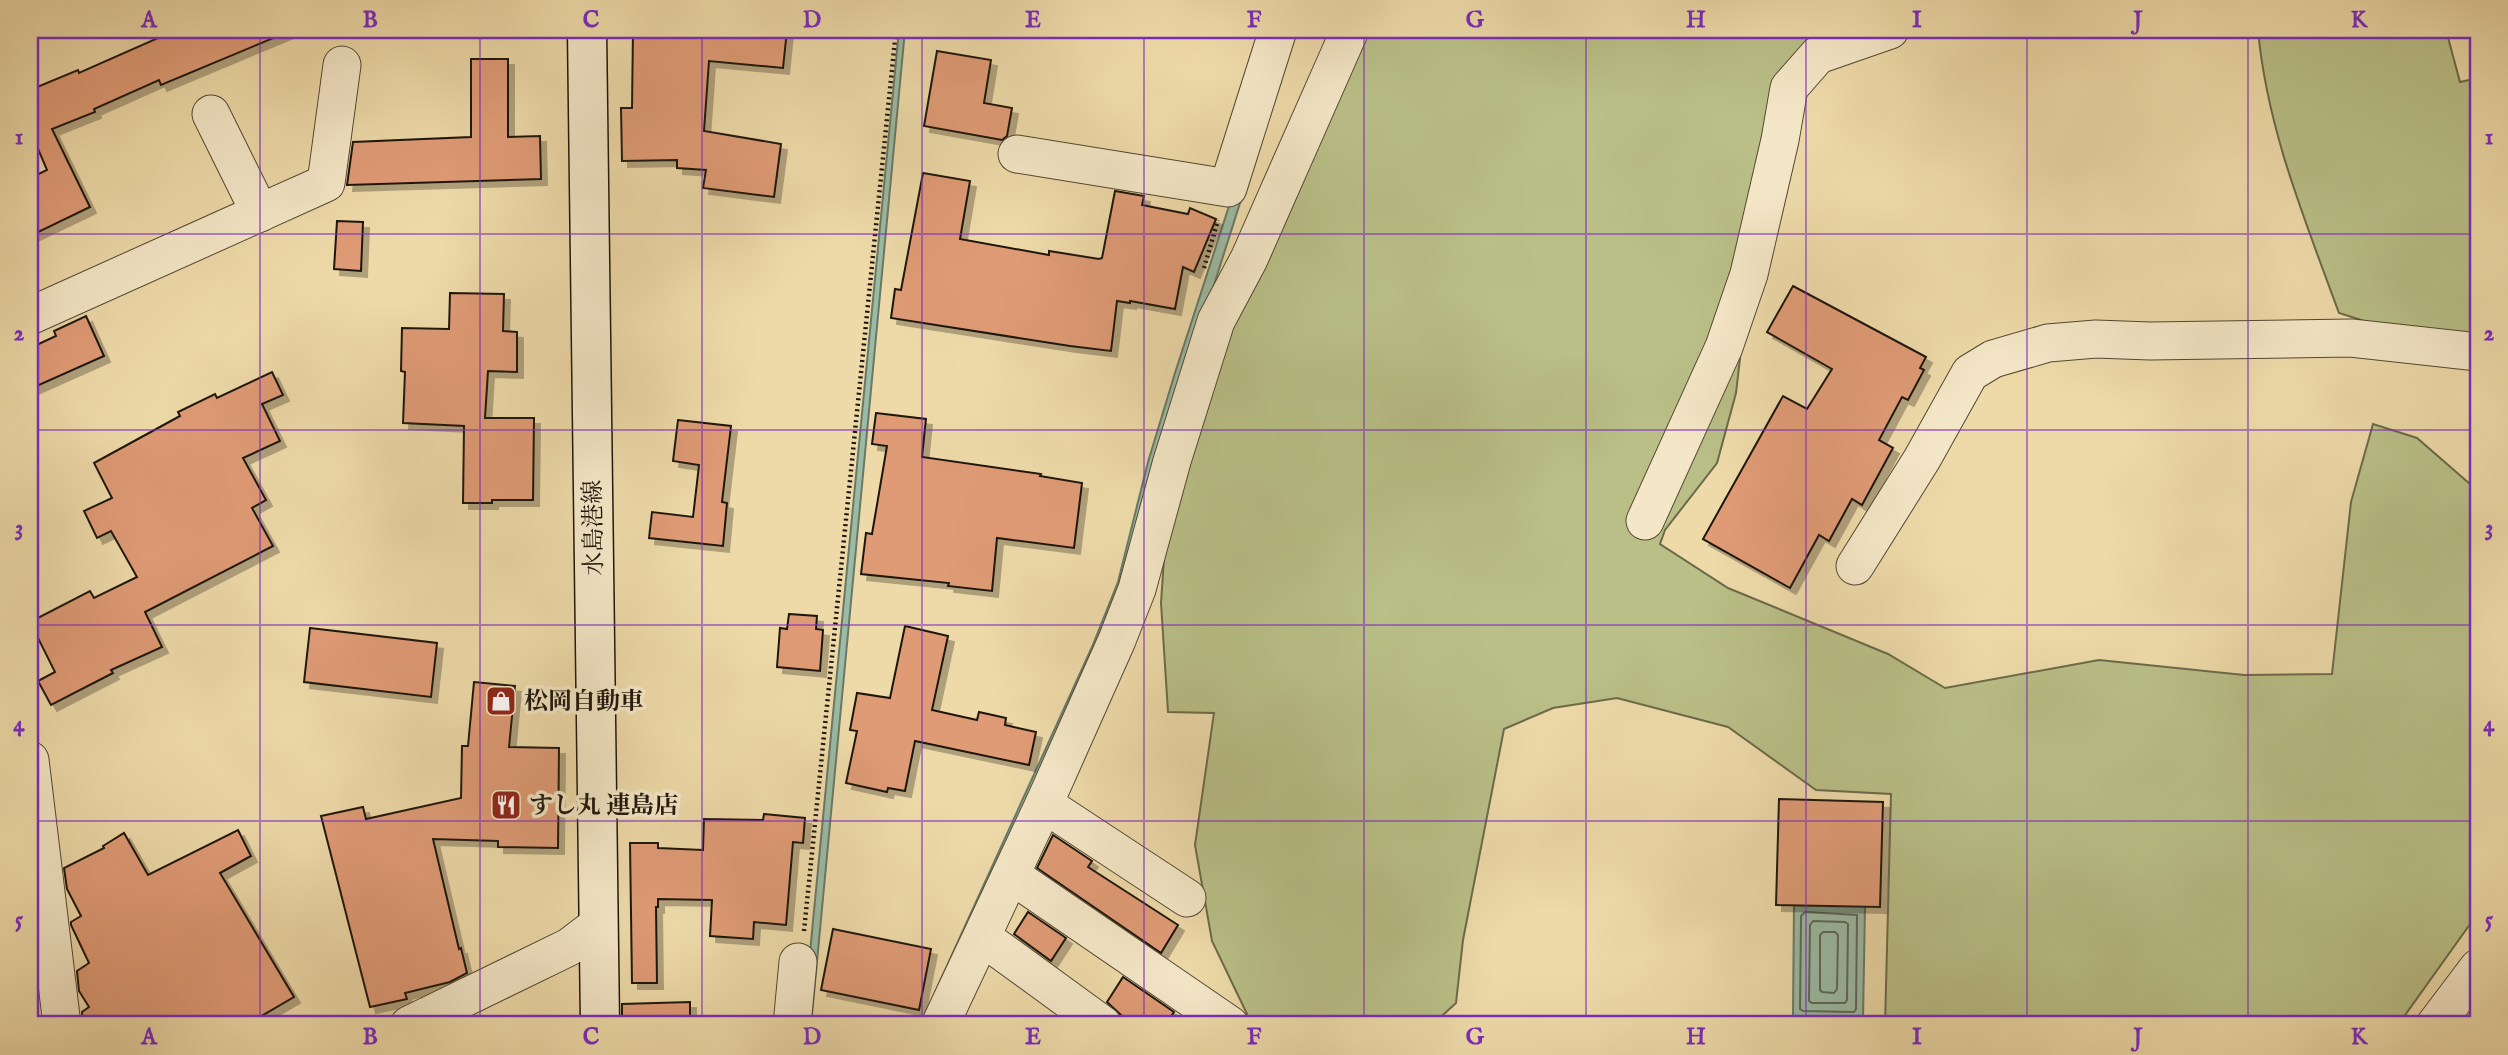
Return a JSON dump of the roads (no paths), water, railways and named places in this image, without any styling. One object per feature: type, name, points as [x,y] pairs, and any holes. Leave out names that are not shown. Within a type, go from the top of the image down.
[{"type":"main road","name":"水島港線","points":[[587,30],[600,1025]]},
{"type":"street","points":[[1017,154],[1228,188],[1278,30]]},
{"type":"street","points":[[940,1025],[1044,804],[1117,640],[1137,589],[1172,461],[1216,321],[1248,259],[1350,30]]},
{"type":"street","points":[[1645,521],[1719,358],[1749,274],[1780,141],[1789,88],[1818,55],[1890,30]]},
{"type":"street","points":[[30,316],[326,183],[341,65]]},
{"type":"street","points":[[211,114],[260,213]]},
{"type":"street","points":[[1855,566],[1922,459],[1970,373],[1993,359],[2048,343],[2096,339],[2150,341],[2351,338],[2478,352]]},
{"type":"street","points":[[30,760],[62,1025]]},
{"type":"street","points":[[1044,804],[1187,898]]},
{"type":"street","points":[[1011,875],[1230,1025]]},
{"type":"street","points":[[409,1025],[569,947],[598,925]]},
{"type":"street","points":[[982,937],[1103,1025]]},
{"type":"street","points":[[792,1025],[798,962]]},
{"type":"street","points":[[2435,1025],[2478,968]]},
{"type":"water","points":[[899,30],[905,30],[811,1025],[803,1025]]},
{"type":"water","points":[[1286,30],[1295,30],[1185,376],[1127,587],[931,1025],[920,1025],[1092,647],[1118,582],[1148,462],[1175,373]]},
{"type":"water","points":[[1794,905],[1865,906],[1863,1019],[1793,1018]]},
{"type":"place","name":"松岡自動車","points":[[501,701]]},
{"type":"place","name":"すし丸 連島店","points":[[506,805]]}]
